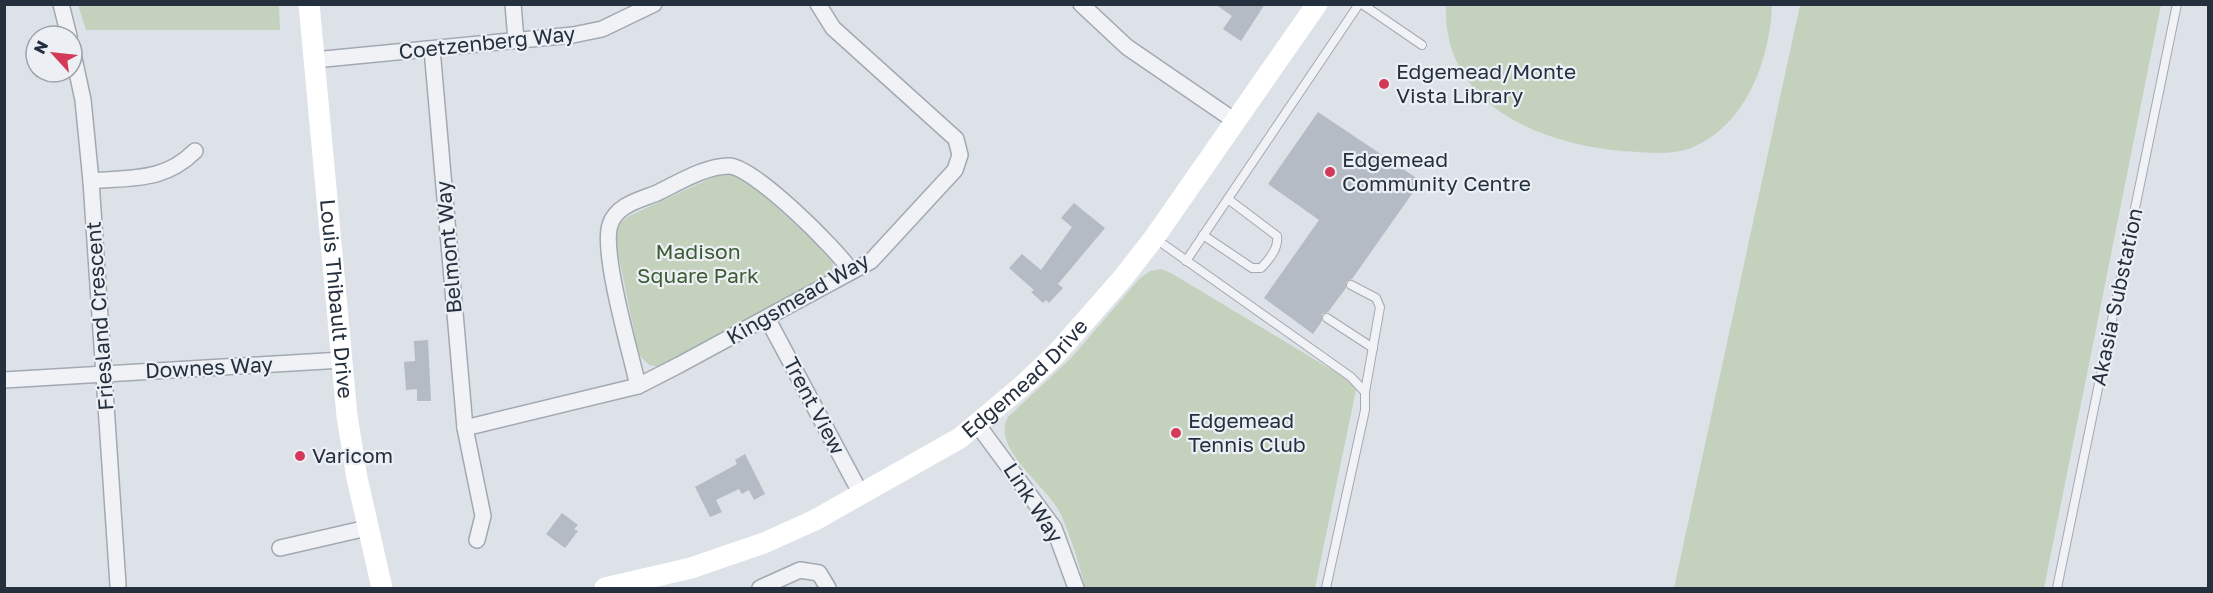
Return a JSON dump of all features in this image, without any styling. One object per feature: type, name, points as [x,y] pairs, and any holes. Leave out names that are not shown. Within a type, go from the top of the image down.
[{"type":"street","points":[[61,4],[66,24]]},
{"type":"street","name":"Louis Thibault Drive","points":[[309,4],[347,416],[367,528],[382,588]]},
{"type":"street","points":[[513,4],[516,40]]},
{"type":"street","name":"Coetzenberg Way","points":[[314,60],[573,35],[602,29],[654,4]]},
{"type":"street","name":"Kingsmead Way","points":[[465,428],[638,386],[871,261],[955,170],[959,147],[956,139],[833,28],[818,4]]},
{"type":"street","points":[[1081,4],[1127,47],[1235,121]]},
{"type":"street","name":"Edgemead Drive","points":[[605,588],[692,568],[764,543],[815,520],[960,438],[1022,386],[1087,322],[1154,238],[1317,4]]},
{"type":"street","name":"Belmont Way","points":[[432,49],[465,428],[483,516],[477,540]]},
{"type":"street","name":"Friesland Crescent","points":[[80,84],[91,181],[118,585]]},
{"type":"street","points":[[91,181],[159,175],[177,167],[195,152]]},
{"type":"street","points":[[638,386],[615,284],[609,242],[612,219],[628,205],[717,167],[738,168],[761,183],[810,226],[844,260],[851,272]]},
{"type":"street","name":"Trent View","points":[[767,318],[861,494]]},
{"type":"street","name":"Downes Way","points":[[4,380],[342,360]]},
{"type":"street","name":"Link Way","points":[[977,424],[1054,528],[1077,588]]},
{"type":"street","points":[[280,548],[367,528]]},
{"type":"street","points":[[760,588],[808,569],[819,573],[828,588]]},
{"type":"lane","points":[[1186,261],[1361,4],[1422,45]]},
{"type":"lane","name":"Akasia Substation","points":[[2057,588],[2177,4]]},
{"type":"lane","points":[[1203,236],[1252,268],[1261,268],[1266,263],[1278,244],[1277,236],[1228,199]]},
{"type":"lane","points":[[1154,238],[1351,377],[1365,392]]},
{"type":"lane","points":[[1326,588],[1365,410],[1365,392],[1380,315],[1379,302],[1351,285]]},
{"type":"lane","points":[[1327,318],[1373,348]]},
{"type":"green space","points":[[1772,4],[1770,26],[1760,69],[1740,108],[1727,124],[1710,138],[1691,148],[1657,153],[1591,147],[1559,139],[1529,128],[1502,113],[1478,93],[1460,69],[1449,39],[1446,5]]},
{"type":"green space","points":[[78,5],[279,5],[280,30],[86,30]]},
{"type":"green space","points":[[1800,5],[2161,5],[2044,588],[1674,588]]},
{"type":"green space","name":"Madison Square Park","points":[[724,172],[740,174],[829,255],[833,263],[832,273],[660,367],[649,365],[639,355],[615,239],[620,223],[629,216]]},
{"type":"green space","name":"Edgemead Tennis Club","points":[[1161,269],[1357,385],[1315,588],[1085,588],[1068,531],[1060,513],[1013,454],[1005,429],[1008,417],[1071,358],[1140,278],[1150,271]]},
{"type":"building","points":[[1215,4],[1265,4],[1241,41],[1223,29],[1232,16]]},
{"type":"building","points":[[1318,112],[1421,181],[1352,279],[1346,282],[1346,288],[1328,312],[1322,314],[1322,321],[1313,334],[1264,298],[1319,220],[1268,184]]},
{"type":"building","points":[[1074,203],[1105,228],[1058,284],[1063,288],[1049,303],[1046,300],[1043,303],[1031,292],[1034,290],[1009,268],[1022,254],[1041,270],[1072,227],[1061,218]]},
{"type":"building","points":[[428,340],[431,401],[417,401],[417,389],[406,390],[404,362],[415,361],[414,341]]},
{"type":"building","points":[[745,454],[765,494],[754,500],[749,490],[742,494],[739,489],[716,500],[722,512],[710,517],[695,487],[737,464],[735,460]]},
{"type":"building","points":[[562,513],[578,525],[574,529],[578,531],[565,548],[546,534]]},
{"type":"place","name":"Edgemead/Monte Vista Library","points":[[1384,84]]},
{"type":"place","name":"Edgemead Community Centre","points":[[1330,172]]},
{"type":"place","name":"Edgemead Tennis Club","points":[[1176,433]]},
{"type":"place","name":"Varicom","points":[[300,456]]}]
